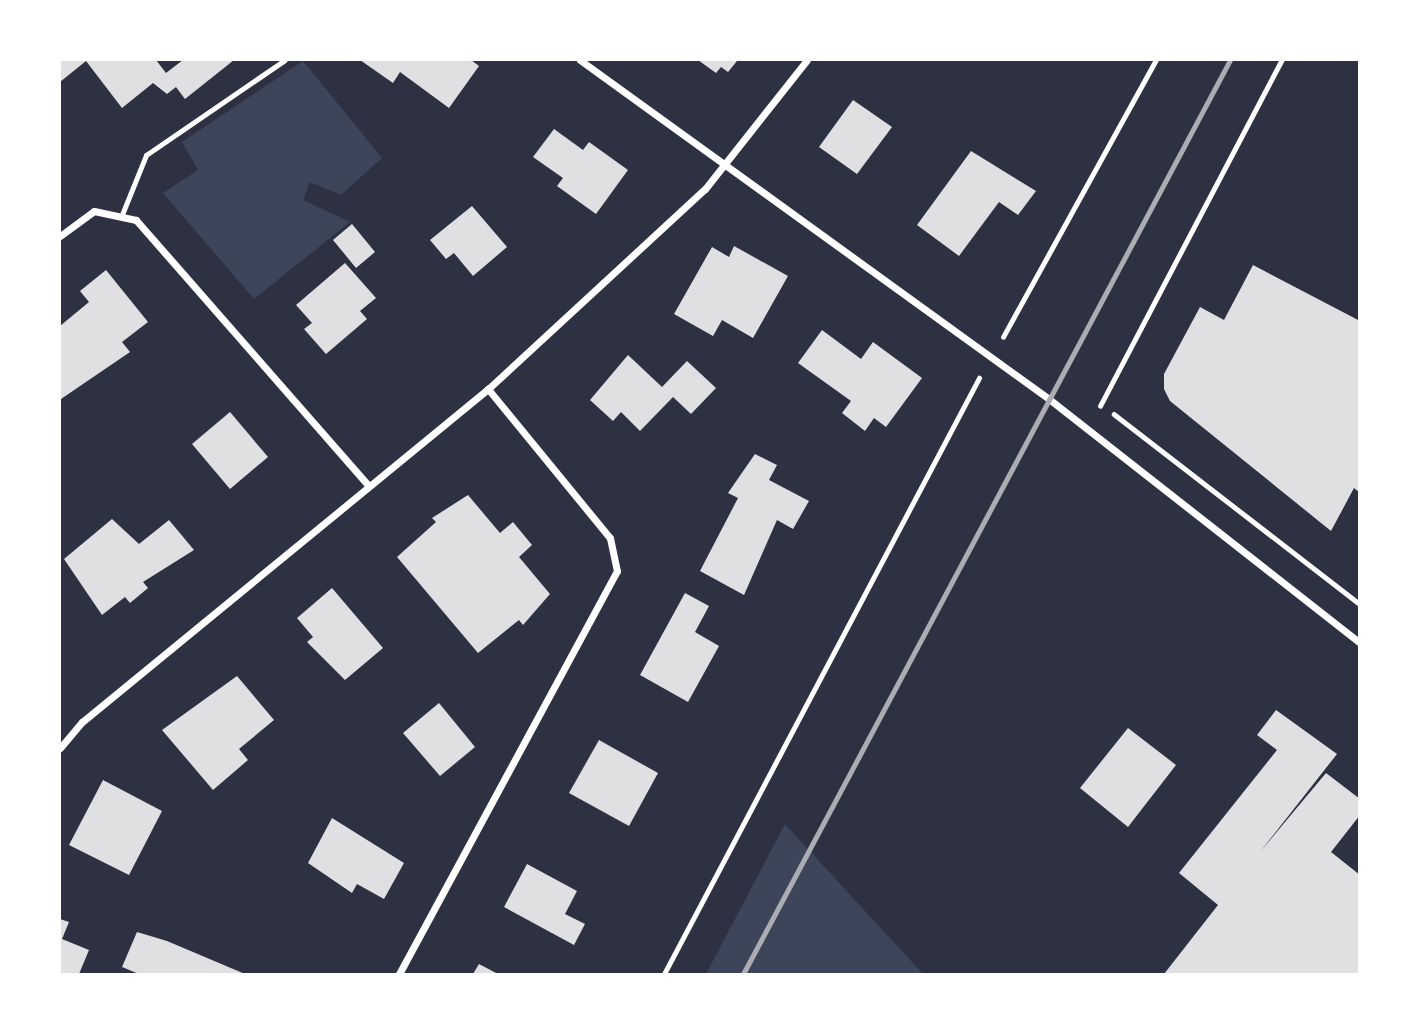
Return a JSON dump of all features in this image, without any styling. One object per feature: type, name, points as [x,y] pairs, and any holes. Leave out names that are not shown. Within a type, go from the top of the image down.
[{"type":"street","points":[[580,60],[990,357],[1360,643]]},
{"type":"street","points":[[60,748],[82,722],[367,484],[488,388],[726,165],[807,60]]},
{"type":"street","points":[[60,236],[94,211],[136,220],[367,484]]},
{"type":"street","points":[[399,975],[617,572],[610,538],[488,388]]},
{"type":"lane","points":[[121,217],[146,155],[285,60]]},
{"type":"path","points":[[664,975],[990,357],[1156,60]]},
{"type":"path","points":[[1100,406],[1282,60]]},
{"type":"shaded area","points":[[303,61],[382,158],[341,195],[310,182],[303,200],[350,222],[254,299],[163,193],[198,170],[182,142]]},
{"type":"shaded area","points":[[785,824],[923,974],[706,974]]},
{"type":"building","points":[[60,60],[156,60],[166,73],[183,60],[234,60],[185,99],[176,87],[167,94],[153,83],[122,108],[86,61],[60,82]]},
{"type":"building","points":[[360,60],[471,60],[479,66],[449,108],[400,72],[393,83]]},
{"type":"building","points":[[698,60],[737,61],[728,72],[721,67],[716,73]]},
{"type":"building","points":[[853,100],[892,127],[857,174],[819,147]]},
{"type":"building","points":[[554,129],[583,150],[589,142],[628,170],[596,214],[557,186],[563,178],[533,157]]},
{"type":"building","points":[[971,151],[1036,191],[1018,215],[999,202],[959,256],[917,225]]},
{"type":"building","points":[[472,206],[507,247],[473,276],[454,253],[446,259],[430,240]]},
{"type":"building","points":[[352,224],[375,252],[356,268],[333,240]]},
{"type":"building","points":[[734,246],[788,276],[753,338],[722,320],[713,336],[674,314],[712,247],[729,257]]},
{"type":"building","points":[[345,263],[376,298],[360,311],[367,319],[326,354],[304,329],[312,323],[296,305]]},
{"type":"building","points":[[1253,265],[1360,321],[1360,493],[1354,488],[1331,531],[1170,401],[1164,389],[1164,374],[1200,307],[1224,320]]},
{"type":"building","points":[[106,270],[148,322],[122,342],[130,352],[61,399],[60,409],[60,326],[89,302],[80,291]]},
{"type":"building","points":[[822,330],[861,359],[873,342],[922,378],[886,427],[874,418],[865,431],[842,413],[851,401],[798,363]]},
{"type":"building","points":[[628,355],[662,387],[687,361],[716,388],[691,414],[673,397],[640,431],[621,412],[613,421],[590,400]]},
{"type":"building","points":[[230,412],[268,457],[230,489],[192,444]]},
{"type":"building","points":[[755,454],[777,465],[769,480],[809,501],[793,529],[777,520],[744,595],[700,571],[738,498],[728,493]]},
{"type":"building","points":[[468,495],[500,533],[513,522],[532,545],[519,557],[550,594],[523,625],[519,620],[478,653],[397,557],[436,522],[432,518]]},
{"type":"building","points":[[112,519],[139,544],[169,520],[194,550],[143,582],[148,588],[130,603],[125,597],[102,615],[64,559]]},
{"type":"building","points":[[332,588],[383,648],[345,680],[307,642],[313,637],[297,618]]},
{"type":"building","points":[[685,593],[709,606],[695,632],[719,646],[688,702],[640,675]]},
{"type":"building","points":[[237,676],[274,720],[239,749],[248,760],[213,790],[162,730]]},
{"type":"building","points":[[439,703],[475,747],[440,776],[403,733]]},
{"type":"building","points":[[1276,710],[1337,754],[1260,852],[1326,773],[1360,799],[1360,815],[1331,852],[1360,875],[1360,974],[1164,974],[1218,905],[1179,873],[1277,750],[1257,735]]},
{"type":"building","points":[[1128,728],[1176,765],[1128,827],[1080,788]]},
{"type":"building","points":[[599,740],[658,773],[629,826],[569,793]]},
{"type":"building","points":[[103,780],[162,811],[129,875],[69,845]]},
{"type":"building","points":[[332,818],[404,863],[384,899],[357,884],[352,893],[308,863]]},
{"type":"building","points":[[527,864],[577,891],[565,914],[585,924],[574,945],[504,907]]},
{"type":"building","points":[[60,919],[69,922],[62,939],[89,950],[79,974],[60,974]]},
{"type":"building","points":[[137,932],[167,941],[245,974],[139,974],[122,967]]},
{"type":"building","points":[[479,964],[498,974],[473,974]]},
{"type":"railway","points":[[743,974],[1230,60]]}]
